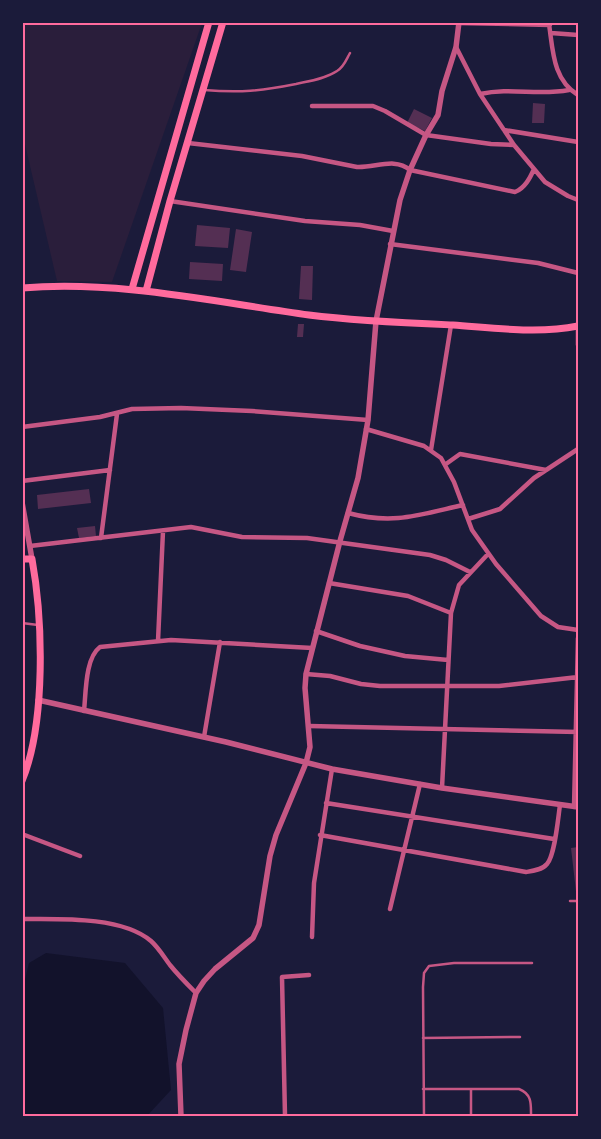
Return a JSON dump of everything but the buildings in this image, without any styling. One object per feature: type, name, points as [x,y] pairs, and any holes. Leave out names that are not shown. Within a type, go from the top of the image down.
[{"type":"main road","points":[[132,289],[209,22]]},
{"type":"main road","points":[[146,292],[170,201],[223,22]]},
{"type":"main road","points":[[22,288],[60,286],[132,289],[313,315],[451,325],[523,329],[551,329],[578,325]]},
{"type":"main road","points":[[22,559],[32,559],[35,576],[40,667],[38,700],[22,781]]},
{"type":"street","points":[[181,1116],[179,1064],[196,994],[204,980],[215,969],[253,938],[258,925],[270,856],[276,835],[306,763],[310,747],[305,688],[306,674],[358,478],[368,420],[376,320],[392,231],[410,170],[426,135],[438,115],[442,91],[456,47],[460,23],[549,24],[557,70],[569,90],[578,95]]},
{"type":"street","points":[[551,33],[578,35]]},
{"type":"street","points":[[456,47],[480,94],[514,145],[545,182],[578,200]]},
{"type":"street","points":[[480,94],[504,90],[546,94],[569,90]]},
{"type":"street","points":[[312,106],[373,106],[426,135],[490,144],[514,145]]},
{"type":"street","points":[[504,130],[578,142]]},
{"type":"street","points":[[188,143],[293,154],[357,167],[393,163],[402,165],[410,170],[515,192],[522,189],[534,169]]},
{"type":"street","points":[[170,201],[305,221],[360,225],[392,231]]},
{"type":"street","points":[[390,244],[538,263],[578,273]]},
{"type":"street","points":[[431,450],[451,325]]},
{"type":"street","points":[[578,325],[578,345]]},
{"type":"street","points":[[22,427],[116,414],[132,409],[203,408],[368,420]]},
{"type":"street","points":[[101,538],[116,414]]},
{"type":"street","points":[[366,429],[410,441],[431,450],[446,464],[478,542],[541,616],[558,627],[578,630]]},
{"type":"street","points":[[468,519],[500,509],[522,488],[578,449]]},
{"type":"street","points":[[446,464],[460,454],[546,470]]},
{"type":"street","points":[[22,481],[110,470]]},
{"type":"street","points":[[22,502],[32,559]]},
{"type":"street","points":[[348,513],[368,518],[396,519],[463,505]]},
{"type":"street","points":[[30,546],[191,527],[242,537],[307,538],[340,541],[430,555],[446,560],[470,572]]},
{"type":"street","points":[[158,641],[164,531]]},
{"type":"street","points":[[442,788],[451,613],[459,585],[488,554]]},
{"type":"street","points":[[329,583],[408,596],[451,613]]},
{"type":"street","points":[[316,631],[360,646],[405,656],[448,660]]},
{"type":"street","points":[[38,700],[204,737],[332,769],[442,788],[576,807],[578,638]]},
{"type":"street","points":[[84,711],[89,663],[95,651],[100,647],[171,640],[312,648]]},
{"type":"street","points":[[204,737],[220,642]]},
{"type":"street","points":[[306,674],[330,676],[371,686],[511,685],[578,677]]},
{"type":"street","points":[[309,726],[577,732]]},
{"type":"street","points":[[312,937],[314,883],[320,835],[332,769]]},
{"type":"street","points":[[390,909],[420,784]]},
{"type":"street","points":[[326,803],[554,839]]},
{"type":"street","points":[[320,835],[526,872],[542,868],[548,863],[560,805]]},
{"type":"street","points":[[22,834],[80,856]]},
{"type":"street","points":[[22,919],[84,920],[128,929],[151,941],[196,994]]},
{"type":"street","points":[[285,1116],[282,977],[309,975]]},
{"type":"lane","points":[[204,90],[250,92],[313,81],[336,72],[343,66],[350,53]]},
{"type":"lane","points":[[22,623],[38,625]]},
{"type":"lane","points":[[570,901],[578,902]]},
{"type":"lane","points":[[424,1116],[424,973],[429,966],[454,963],[532,964]]},
{"type":"lane","points":[[423,1038],[520,1037]]},
{"type":"lane","points":[[424,1089],[519,1088],[526,1091],[531,1104],[531,1116]]},
{"type":"lane","points":[[471,1089],[472,1116]]},
{"type":"shaded area","points":[[22,23],[202,23],[112,282],[57,281],[23,136]]},
{"type":"shaded area","points":[[46,953],[125,963],[163,1008],[171,1090],[147,1116],[23,1116],[22,992],[29,963]]}]
